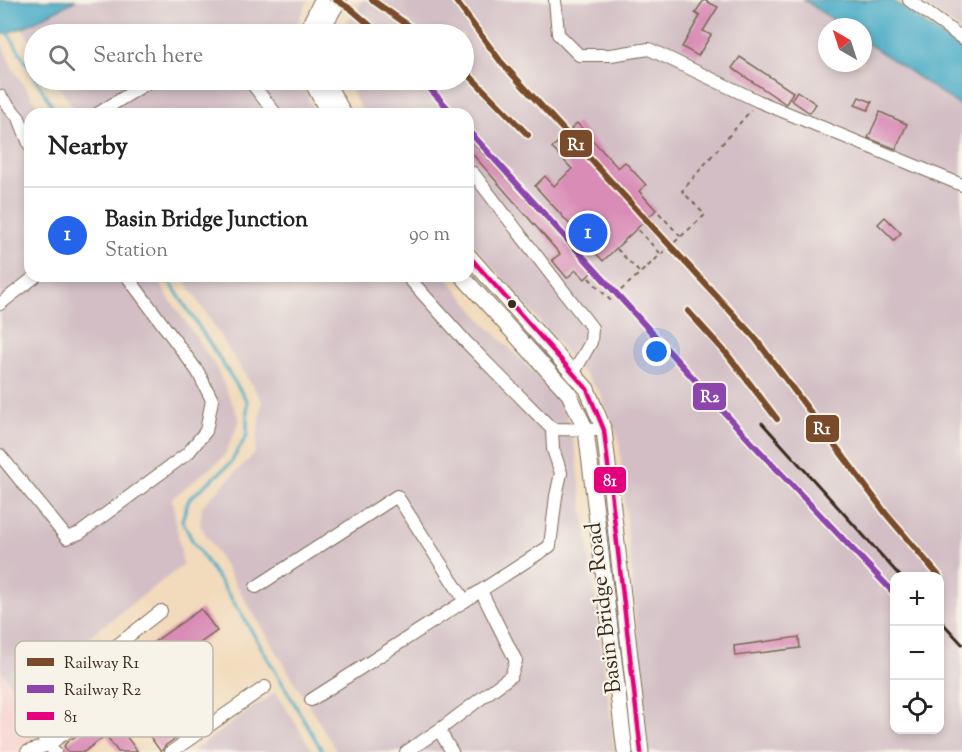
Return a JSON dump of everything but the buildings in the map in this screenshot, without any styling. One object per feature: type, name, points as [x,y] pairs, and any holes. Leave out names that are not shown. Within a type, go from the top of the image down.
[{"type":"main road","points":[[313,24],[327,5]]},
{"type":"main road","points":[[322,24],[327,5]]},
{"type":"main road","points":[[316,90],[326,108]]},
{"type":"main road","points":[[331,90],[341,108]]},
{"type":"main road","name":"Basin Bridge Road","points":[[474,262],[587,389],[604,430],[641,752]]},
{"type":"main road","name":"Basin Bridge Road","points":[[467,282],[569,394],[586,430],[625,752]]},
{"type":"street","points":[[555,0],[558,34],[579,55],[611,55],[649,49],[758,101],[962,185]]},
{"type":"street","points":[[909,0],[962,38]]},
{"type":"street","points":[[107,108],[136,90]]},
{"type":"street","points":[[257,90],[271,108]]},
{"type":"street","points":[[0,96],[19,118],[24,131]]},
{"type":"street","points":[[474,174],[592,328],[591,342],[573,374]]},
{"type":"street","points":[[0,304],[28,282]]},
{"type":"street","points":[[0,455],[67,538],[80,532],[188,453],[206,431],[212,400],[198,372],[131,282]]},
{"type":"street","points":[[310,700],[550,546],[555,496],[561,473],[553,449],[552,429],[466,342],[412,282]]},
{"type":"street","points":[[552,429],[604,430]]},
{"type":"street","points":[[256,587],[397,496],[465,601]]},
{"type":"street","points":[[406,752],[511,676],[516,661],[481,591]]},
{"type":"street","points":[[122,641],[161,611]]},
{"type":"street","points":[[213,723],[265,687]]},
{"type":"street","points":[[439,730],[452,752]]},
{"type":"street","points":[[27,752],[52,749],[68,737]]},
{"type":"street","points":[[171,752],[193,737]]},
{"type":"path","points":[[589,278],[610,300],[705,215],[682,191],[758,101]]},
{"type":"path","points":[[658,213],[681,237]]},
{"type":"path","points":[[638,230],[661,254]]},
{"type":"path","points":[[617,249],[640,273]]},
{"type":"shaded area","points":[[76,0],[308,0],[297,24],[30,24]]},
{"type":"shaded area","points":[[363,0],[804,0],[831,18],[818,18],[818,72],[872,72],[872,46],[962,107],[962,752],[648,752],[619,439],[600,392],[474,245],[474,108],[361,108],[351,90],[474,90],[474,24],[346,24]]},
{"type":"shaded area","points":[[918,0],[962,0],[962,32]]},
{"type":"shaded area","points":[[0,41],[13,69],[24,85],[24,90],[27,90],[40,108],[24,108],[24,282],[158,282],[216,367],[240,420],[223,458],[172,498],[183,565],[83,641],[15,641],[15,691],[0,669]]},
{"type":"shaded area","points":[[61,90],[305,90],[313,108],[73,108]]},
{"type":"shaded area","points":[[186,282],[451,282],[487,326],[565,403],[576,453],[615,752],[337,752],[200,525],[202,506],[255,453],[262,401]]},
{"type":"shaded area","points":[[0,669],[15,691],[15,737],[32,737],[13,752],[0,752]]},
{"type":"shaded area","points":[[276,692],[313,752],[191,752]]},
{"type":"water","points":[[0,0],[76,0],[30,24],[24,24],[22,28],[0,35]]},
{"type":"water","points":[[804,0],[892,0],[962,50],[962,107],[872,46],[872,18],[831,18]]},
{"type":"waterway","points":[[7,31],[24,59]]},
{"type":"waterway","points":[[43,90],[53,108]]},
{"type":"waterway","points":[[170,282],[247,401],[247,435],[230,464],[189,499],[182,520],[192,540],[241,613],[323,752]]},
{"type":"railway","points":[[762,423],[896,572]]},
{"type":"railway","points":[[944,624],[962,644]]},
{"type":"rail line","name":"R1","points":[[336,0],[368,24]]},
{"type":"rail line","name":"R1","points":[[372,0],[407,24]]},
{"type":"rail line","name":"R1","points":[[455,0],[473,24]]},
{"type":"rail line","name":"R1","points":[[474,26],[501,62],[755,338],[887,515],[936,572]]},
{"type":"rail line","name":"R1","points":[[474,80],[528,135]]},
{"type":"rail line","name":"R2","points":[[431,90],[448,108]]},
{"type":"rail line","name":"R2","points":[[474,137],[752,443],[890,589]]},
{"type":"rail line","name":"R1","points":[[688,311],[727,354],[777,419]]},
{"type":"transit line","name":"81","points":[[474,262],[587,389],[604,430],[641,752]]},
{"type":"place","name":"Basin Bridge Junction","points":[[588,233]]}]
